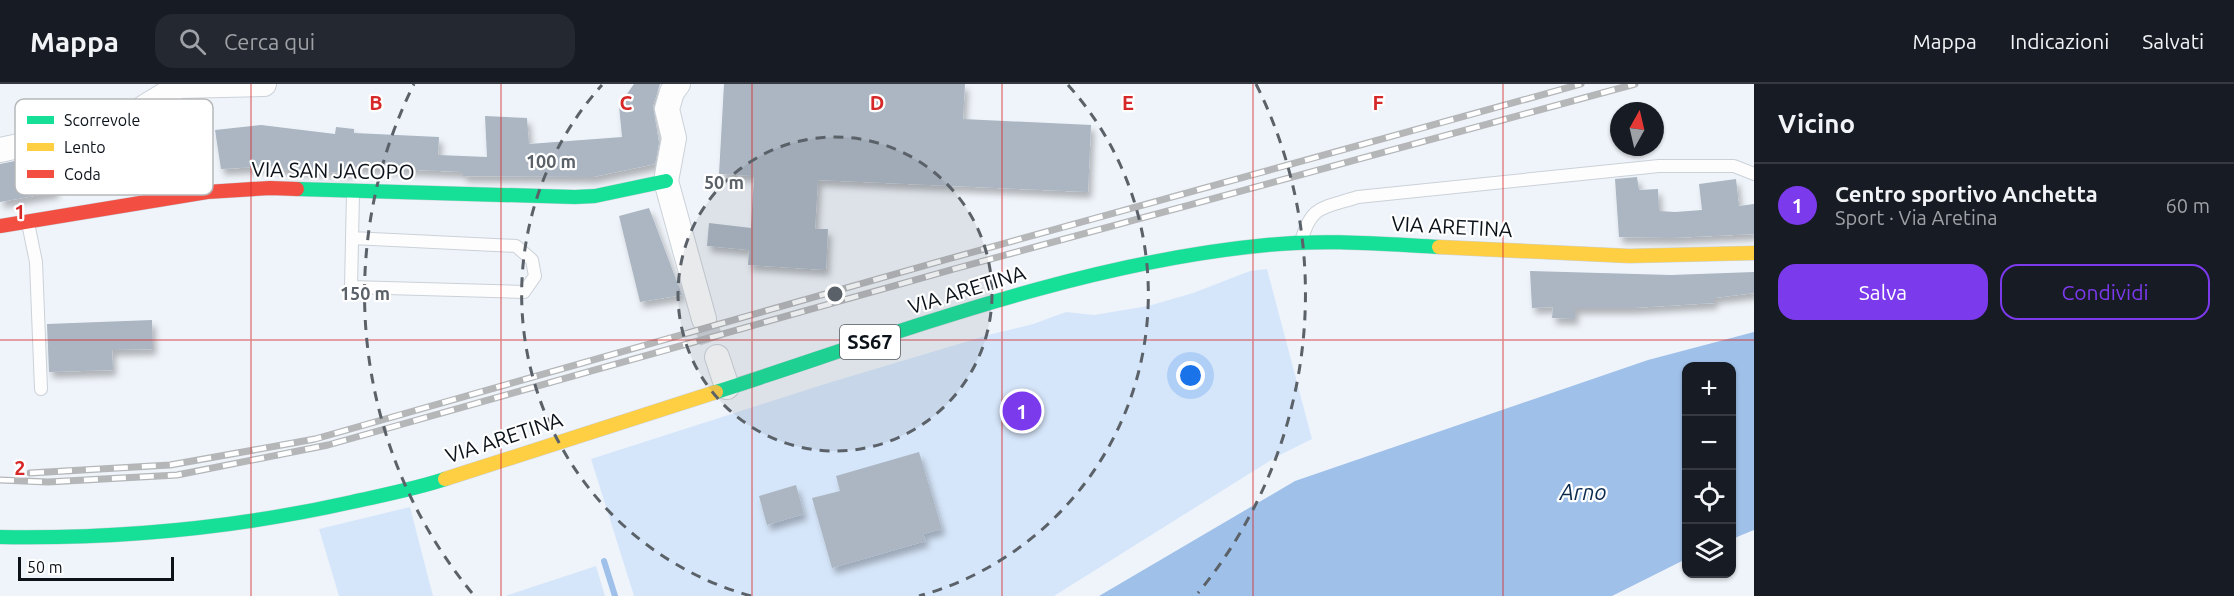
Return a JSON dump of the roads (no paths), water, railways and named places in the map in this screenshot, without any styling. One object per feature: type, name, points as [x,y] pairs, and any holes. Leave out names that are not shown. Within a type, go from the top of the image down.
[{"type":"main road","name":"VIA SAN JACOPO","points":[[213,192],[270,188],[575,197],[595,196],[666,181]]},
{"type":"main road","name":"VIA SAN JACOPO","points":[[0,226],[189,195]]},
{"type":"main road","name":"VIA ARETINA","points":[[0,537],[111,537],[172,532],[364,501],[439,481],[963,312],[1096,273],[1189,255],[1301,242],[1443,247],[1617,258],[1704,257],[1754,253]]},
{"type":"street","points":[[158,99],[179,86],[264,84]]},
{"type":"street","points":[[678,84],[672,93],[667,109],[674,138],[666,181],[704,319]]},
{"type":"street","points":[[0,150],[15,147]]},
{"type":"street","points":[[717,357],[728,387]]},
{"type":"lane","points":[[1301,242],[1305,225],[1315,212],[1358,197],[1659,166],[1734,166],[1754,174]]},
{"type":"lane","points":[[352,238],[516,246],[532,260],[535,276],[524,292],[351,287],[352,238],[353,192]]},
{"type":"lane","points":[[28,222],[36,262],[41,389]]},
{"type":"water","name":"Arno","points":[[1754,332],[1754,530],[1736,537],[1736,362],[1682,362],[1682,561],[1612,596],[1099,596],[1295,481],[1648,360]]},
{"type":"waterway","points":[[604,561],[615,596]]},
{"type":"tunnel","points":[[704,319],[717,357]]},
{"type":"railway","points":[[30,473],[170,465],[315,439],[948,259],[1581,84]]},
{"type":"railway","points":[[0,480],[48,482],[177,475],[328,445],[954,269],[1635,84]]},
{"type":"place","name":"Centro sportivo Anchetta","points":[[1022,411]]}]
